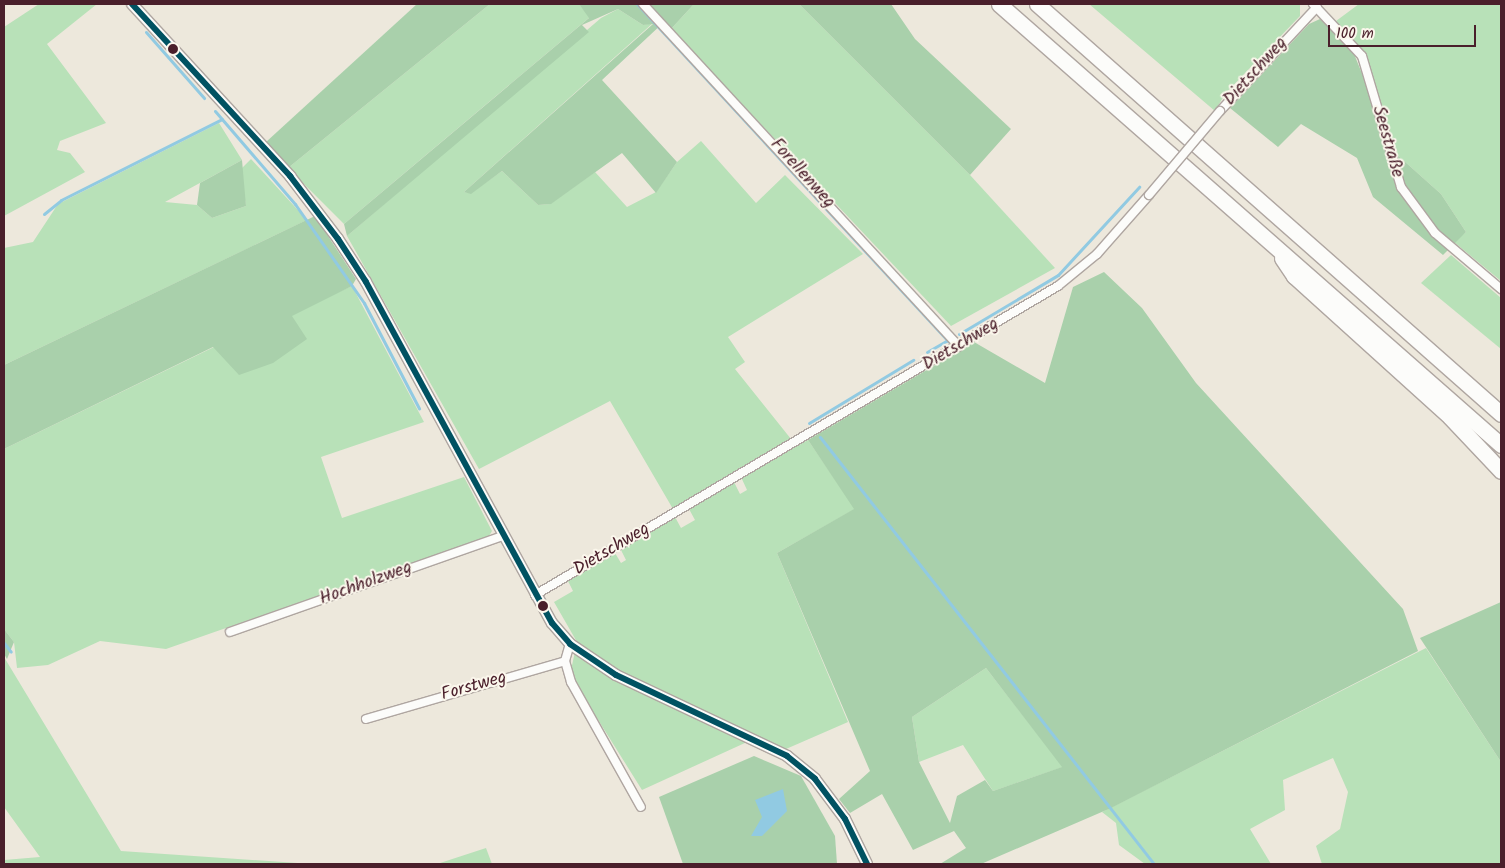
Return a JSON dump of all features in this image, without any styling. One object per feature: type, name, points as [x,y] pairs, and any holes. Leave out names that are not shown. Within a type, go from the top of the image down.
[{"type":"highway","points":[[999,4],[1279,253],[1301,268],[1501,445]]},
{"type":"highway","points":[[1037,4],[1501,414]]},
{"type":"highway","points":[[1279,253],[1294,276],[1450,417],[1501,471]]},
{"type":"street","points":[[132,4],[290,176],[338,239],[366,282],[535,595],[570,644],[616,676],[787,756],[815,779],[844,819],[867,864]]},
{"type":"street","name":"Forellenweg","points":[[643,4],[959,347]]},
{"type":"street","name":"Dietschweg","points":[[535,595],[959,347],[1058,286],[1096,254],[1315,5]]},
{"type":"street","name":"Seestraße","points":[[1315,5],[1362,56],[1401,187],[1435,233],[1501,289]]},
{"type":"street","name":"Hochholzweg","points":[[230,632],[502,536]]},
{"type":"street","points":[[570,644],[565,661],[571,682],[641,807]]},
{"type":"street","name":"Forstweg","points":[[366,718],[565,661]]},
{"type":"green space","points":[[39,4],[97,4],[47,44],[106,123],[60,141],[57,150],[70,153],[85,172],[4,216],[4,27]]},
{"type":"green space","points":[[417,4],[490,4],[288,168],[266,142]]},
{"type":"green space","points":[[490,4],[579,4],[590,17],[344,224],[288,168]]},
{"type":"green space","points":[[579,4],[694,4],[671,29],[664,22],[602,80],[677,162],[656,193],[622,153],[551,204],[538,205],[502,171],[471,194],[464,192],[653,24],[643,25],[618,9],[582,25],[589,32],[347,236],[344,224],[589,18]]},
{"type":"green space","points":[[694,4],[799,4],[970,175],[1055,268],[951,326],[671,29]]},
{"type":"green space","points":[[799,4],[891,4],[915,39],[1011,129],[970,175]]},
{"type":"green space","points":[[1089,4],[1300,4],[1300,16],[1225,94],[1215,111]]},
{"type":"green space","points":[[1359,4],[1501,4],[1501,281],[1454,242],[1466,232],[1441,194],[1394,152],[1364,58],[1336,21]]},
{"type":"green space","points":[[618,9],[643,25],[653,23],[464,192],[471,193],[502,171],[538,205],[550,204],[595,172],[627,207],[656,192],[677,162],[701,141],[756,203],[785,175],[863,254],[728,337],[745,362],[735,369],[791,439],[673,509],[610,401],[479,469],[347,236],[601,18]]},
{"type":"green space","points":[[1320,19],[1352,49],[1394,152],[1441,194],[1466,232],[1443,255],[1373,197],[1357,158],[1301,124],[1278,147],[1230,108],[1309,24]]},
{"type":"green space","points":[[219,123],[242,160],[165,202],[197,205],[212,218],[246,206],[240,170],[251,159],[307,220],[4,365],[4,248],[33,242],[58,204]]},
{"type":"green space","points":[[242,160],[246,206],[212,218],[197,205],[200,183]]},
{"type":"green space","points":[[315,216],[356,279],[352,286],[292,316],[307,339],[273,363],[239,375],[213,347],[4,449],[4,365]]},
{"type":"green space","points":[[1451,255],[1501,298],[1501,349],[1421,283]]},
{"type":"green space","points":[[1104,272],[1142,308],[1196,383],[1403,609],[1418,651],[1111,808],[981,864],[940,864],[966,848],[954,831],[913,850],[882,794],[850,813],[839,799],[870,771],[777,553],[854,509],[808,440],[974,342],[1045,383],[1073,287]],"holes":[[[986,668],[1062,767],[993,791],[985,780],[957,796],[950,823],[919,762],[912,717]]]},
{"type":"green space","points":[[352,286],[424,422],[321,457],[342,518],[464,477],[492,531],[489,536],[166,649],[100,641],[48,665],[17,668],[14,642],[4,629],[4,449],[214,347]]},
{"type":"green space","points":[[808,440],[855,509],[777,553],[848,722],[786,749],[758,737],[642,790],[570,675],[577,642],[554,602],[573,591],[568,581],[615,553],[621,563],[626,560],[621,550],[675,517],[681,528],[695,520],[689,509],[734,482],[740,494],[747,490],[741,477]]},
{"type":"green space","points":[[1501,602],[1501,762],[1420,638]]},
{"type":"green space","points":[[4,629],[14,642],[7,659],[4,654]]},
{"type":"green space","points":[[1426,648],[1501,762],[1501,864],[1322,864],[1316,846],[1340,829],[1348,792],[1333,758],[1283,780],[1285,810],[1250,829],[1271,864],[1145,864],[1119,845],[1116,823],[1102,812]]},
{"type":"green space","points":[[4,657],[121,851],[312,864],[4,864],[4,860],[40,857],[4,807]]},
{"type":"green space","points":[[986,668],[1063,767],[993,791],[963,745],[919,762],[912,717]]},
{"type":"green space","points":[[754,756],[801,776],[835,836],[837,864],[683,864],[659,797]]},
{"type":"green space","points":[[486,848],[492,864],[437,864]]},
{"type":"water","points":[[783,789],[787,811],[762,836],[751,836],[762,817],[755,800]]},
{"type":"waterway","points":[[637,4],[948,341]]},
{"type":"waterway","points":[[146,32],[204,98]]},
{"type":"waterway","points":[[215,111],[295,204],[364,303],[419,408]]},
{"type":"waterway","points":[[44,214],[61,200],[222,119]]},
{"type":"waterway","points":[[959,334],[1058,275],[1139,187]]},
{"type":"waterway","points":[[927,352],[948,340]]},
{"type":"waterway","points":[[809,423],[913,360]]},
{"type":"waterway","points":[[820,437],[1154,864]]},
{"type":"waterway","points":[[4,643],[11,652]]},
{"type":"transit line","points":[[132,4],[290,176],[338,239],[366,282],[552,623],[570,644],[616,675],[787,756],[815,779],[845,819],[867,864]]}]
